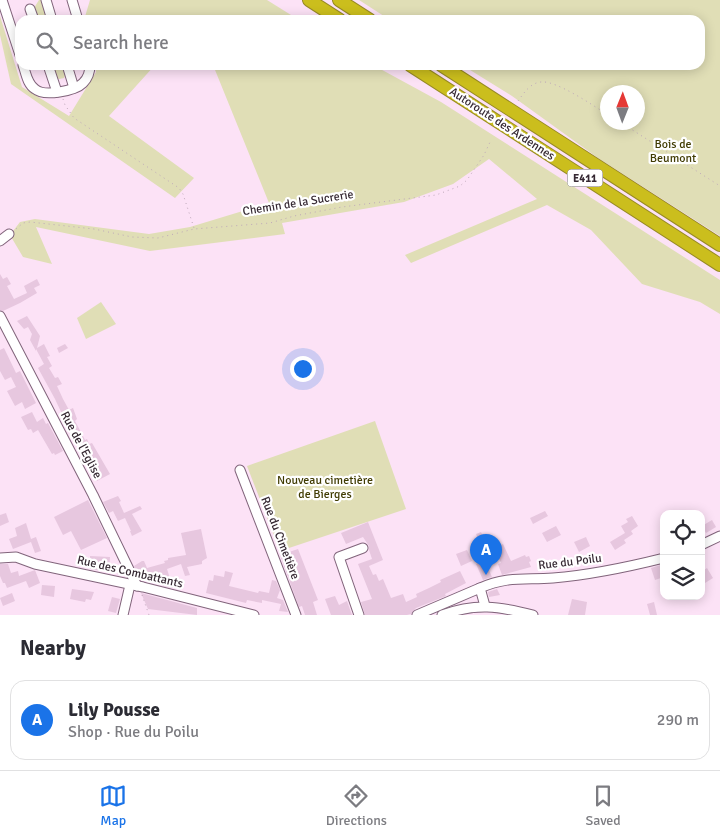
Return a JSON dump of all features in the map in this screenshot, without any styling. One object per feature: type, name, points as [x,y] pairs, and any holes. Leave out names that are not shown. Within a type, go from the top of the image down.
[{"type":"highway","points":[[339,0],[362,15]]},
{"type":"highway","points":[[308,1],[332,15]]},
{"type":"highway","name":"Autoroute des Ardennes","points":[[418,70],[720,265]]},
{"type":"highway","name":"Autoroute des Ardennes","points":[[449,70],[720,245]]},
{"type":"street","points":[[2,0],[15,40]]},
{"type":"street","points":[[46,0],[50,15]]},
{"type":"street","points":[[72,0],[76,15]]},
{"type":"street","points":[[30,9],[32,15]]},
{"type":"street","points":[[24,70],[28,82],[35,90],[49,94],[74,88],[83,83],[89,70]]},
{"type":"street","points":[[50,70],[59,92]]},
{"type":"street","points":[[69,70],[74,88]]},
{"type":"street","points":[[0,241],[10,234]]},
{"type":"street","name":"Rue de l'Eglise","points":[[0,316],[93,495],[137,586]]},
{"type":"street","name":"Rue du Cimetière","points":[[240,470],[296,615]]},
{"type":"street","points":[[705,543],[720,536]]},
{"type":"street","points":[[359,615],[338,557],[363,548]]},
{"type":"street","name":"Rue des Combattants","points":[[0,558],[16,557],[35,564],[137,586],[251,615]]},
{"type":"street","name":"Rue du Poilu","points":[[416,615],[502,580],[554,578],[636,565],[660,559]]},
{"type":"street","points":[[123,615],[137,586]]},
{"type":"street","points":[[480,588],[485,606]]},
{"type":"street","points":[[442,615],[470,611],[485,606],[509,609],[532,615]]},
{"type":"path","points":[[518,101],[527,88],[534,84],[541,82],[551,83],[600,110]]},
{"type":"path","points":[[59,92],[74,118],[179,188],[183,194],[194,229]]},
{"type":"path","points":[[632,130],[720,186]]},
{"type":"path","name":"Chemin de la Sucrerie","points":[[10,234],[19,226],[30,222],[94,229],[144,239],[158,238],[194,229],[270,223],[294,216],[342,207],[436,195],[460,186],[467,180],[484,155],[491,140]]},
{"type":"path","points":[[137,586],[142,594],[149,615]]},
{"type":"green space","points":[[39,0],[42,0],[47,15],[36,15],[34,8]]},
{"type":"green space","points":[[90,0],[267,0],[291,15],[86,15]]},
{"type":"green space","name":"Bois de Beumont","points":[[359,0],[720,0],[720,236],[598,158],[512,96],[470,70],[705,70],[705,15],[382,15]]},
{"type":"green space","points":[[0,16],[15,70],[17,70],[22,87],[69,116],[96,70],[150,70],[109,116],[194,178],[175,198],[11,84],[0,35]]},
{"type":"green space","points":[[53,70],[65,70],[66,74],[64,78],[59,79],[55,77]]},
{"type":"green space","points":[[215,70],[382,70],[441,102],[720,280],[720,314],[700,302],[642,284],[591,230],[547,205],[411,263],[405,255],[537,199],[489,159],[453,184],[404,202],[282,223],[285,234],[150,251],[36,227],[52,264],[23,257],[10,235],[20,222],[35,219],[149,234],[190,227],[269,203]]},
{"type":"green space","points":[[101,302],[116,324],[86,339],[77,318]]},
{"type":"green space","name":"Nouveau cimetière de Bierges","points":[[375,421],[406,509],[280,551],[247,466]]},
{"type":"building","points":[[0,274],[3,279],[7,277],[11,284],[7,286],[14,299],[27,293],[24,286],[37,279],[40,285],[34,288],[37,293],[3,311],[0,310]]},
{"type":"building","points":[[27,316],[40,336],[37,348],[44,344],[50,356],[47,357],[52,366],[49,368],[55,378],[58,377],[62,384],[57,386],[63,399],[69,410],[73,408],[77,419],[75,421],[85,440],[87,439],[89,444],[92,443],[110,474],[97,481],[66,418],[62,420],[59,416],[62,414],[38,368],[44,364],[30,340],[32,334],[28,327],[24,329],[17,321]]},
{"type":"building","points":[[65,344],[68,348],[59,353],[57,348]]},
{"type":"building","points":[[4,348],[16,373],[20,371],[36,403],[25,409],[22,402],[15,406],[7,391],[16,387],[11,377],[5,380],[0,371],[0,350]]},
{"type":"building","points":[[32,412],[37,422],[43,418],[46,424],[48,423],[63,451],[55,455],[54,453],[52,454],[38,430],[33,433],[31,429],[28,430],[21,417]]},
{"type":"building","points":[[118,496],[124,513],[140,506],[142,509],[132,514],[142,531],[132,536],[125,518],[118,521],[113,511],[109,513],[103,502]]},
{"type":"building","points":[[88,500],[107,538],[81,550],[71,531],[63,535],[54,517]]},
{"type":"building","points":[[545,511],[548,516],[533,524],[530,518]]},
{"type":"building","points":[[6,513],[9,522],[0,526],[0,515]]},
{"type":"building","points":[[632,516],[638,526],[631,531],[633,534],[624,540],[626,543],[615,550],[610,542],[625,533],[621,526],[628,522],[626,519]]},
{"type":"building","points":[[712,520],[716,527],[706,533],[705,524]]},
{"type":"building","points":[[368,522],[383,560],[369,566],[373,575],[376,574],[379,581],[383,579],[391,598],[403,594],[406,602],[417,597],[416,594],[441,582],[440,580],[460,571],[466,583],[445,594],[446,596],[416,608],[411,614],[365,615],[361,602],[372,599],[358,564],[372,559],[369,546],[363,537],[346,544],[341,533]]},
{"type":"building","points":[[26,523],[31,539],[36,537],[41,551],[35,553],[31,542],[13,549],[9,539],[17,536],[15,528]]},
{"type":"building","points":[[556,526],[561,535],[547,542],[542,533]]},
{"type":"building","points":[[201,529],[207,558],[202,561],[202,564],[187,567],[190,575],[185,576],[181,564],[167,569],[173,588],[163,586],[159,574],[149,577],[146,569],[137,572],[134,566],[142,561],[144,561],[147,568],[165,563],[164,561],[168,560],[168,558],[186,555],[181,533]]},
{"type":"building","points":[[481,532],[491,556],[483,560],[479,552],[483,550],[476,534]]},
{"type":"building","points":[[586,537],[590,546],[579,552],[574,542]]},
{"type":"building","points":[[503,544],[511,561],[525,555],[526,557],[529,556],[531,567],[502,575],[498,564],[501,563],[496,552],[500,550],[498,546]]},
{"type":"building","points":[[298,549],[318,600],[313,602],[317,615],[305,615],[302,606],[299,607],[280,555]]},
{"type":"building","points":[[467,550],[472,561],[461,566],[456,554]]},
{"type":"building","points":[[90,556],[110,557],[109,572],[90,569]]},
{"type":"building","points":[[485,561],[492,577],[483,580],[476,564]]},
{"type":"building","points":[[0,564],[8,564],[11,573],[18,571],[19,576],[35,570],[40,583],[29,588],[26,581],[7,588],[0,576]]},
{"type":"building","points":[[660,565],[660,578],[655,580],[651,568]]},
{"type":"building","points":[[121,566],[125,576],[118,575],[115,569]]},
{"type":"building","points":[[707,568],[713,578],[705,583],[705,569]]},
{"type":"building","points":[[225,571],[233,573],[229,586],[258,593],[259,591],[269,593],[272,580],[276,581],[280,590],[277,598],[283,600],[288,612],[279,611],[281,604],[262,600],[262,603],[247,600],[246,603],[206,593],[209,580],[213,581],[214,575],[224,577]]},
{"type":"building","points":[[42,585],[55,586],[54,597],[41,595]]},
{"type":"building","points":[[72,589],[94,592],[91,600],[86,599],[85,602],[70,599]]},
{"type":"building","points":[[497,589],[500,595],[489,597],[488,592]]},
{"type":"building","points":[[12,593],[15,601],[3,606],[0,598]]},
{"type":"building","points":[[141,593],[197,608],[197,615],[148,609]]},
{"type":"building","points":[[335,596],[339,605],[347,601],[352,615],[331,615],[325,599]]},
{"type":"building","points":[[112,597],[120,599],[116,613],[108,611]]},
{"type":"building","points":[[572,599],[587,602],[585,615],[568,615]]},
{"type":"building","points":[[654,602],[657,615],[650,615],[647,604]]},
{"type":"place","name":"Lily Pousse","points":[[486,575]]}]
